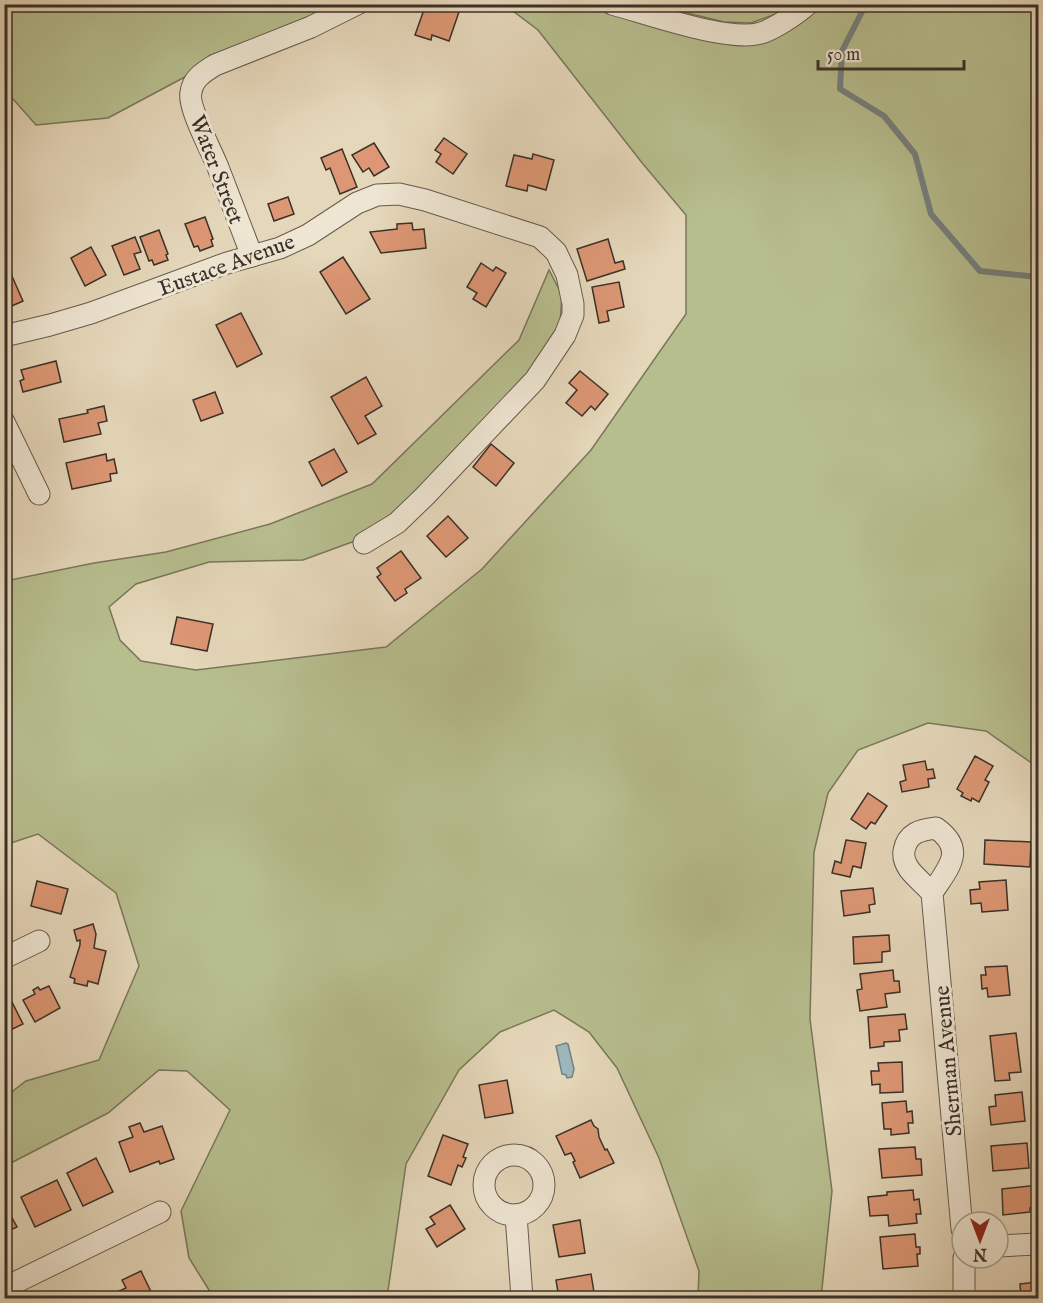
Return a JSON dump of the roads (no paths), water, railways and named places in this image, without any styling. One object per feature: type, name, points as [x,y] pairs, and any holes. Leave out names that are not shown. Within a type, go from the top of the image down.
[{"type":"street","name":"Water Street","points":[[252,256],[199,124],[190,97],[191,90],[201,73],[215,65],[310,27],[357,4]]},
{"type":"street","points":[[612,4],[734,35],[761,33],[786,20],[808,4]]},
{"type":"street","name":"Eustace Avenue","points":[[4,336],[50,326],[91,313],[227,263],[280,248],[308,235],[377,195],[399,194],[424,200],[540,237],[556,252],[567,275],[573,304],[571,320],[565,334],[535,380],[425,496],[397,523],[364,543]]},
{"type":"street","points":[[4,422],[39,494]]},
{"type":"street","name":"Sherman Avenue","points":[[932,893],[960,1210]]},
{"type":"street","points":[[4,958],[39,941]]},
{"type":"street","points":[[4,1288],[160,1212]]},
{"type":"street","points":[[516,1215],[522,1299]]},
{"type":"street","points":[[1010,1245],[1038,1244]]},
{"type":"street","points":[[964,1270],[964,1299]]},
{"type":"water","points":[[566,1043],[574,1069],[572,1077],[567,1078],[562,1074],[556,1046]]},
{"type":"waterway","points":[[866,4],[842,51],[840,89],[884,116],[915,154],[931,214],[980,271],[1038,277]]}]
